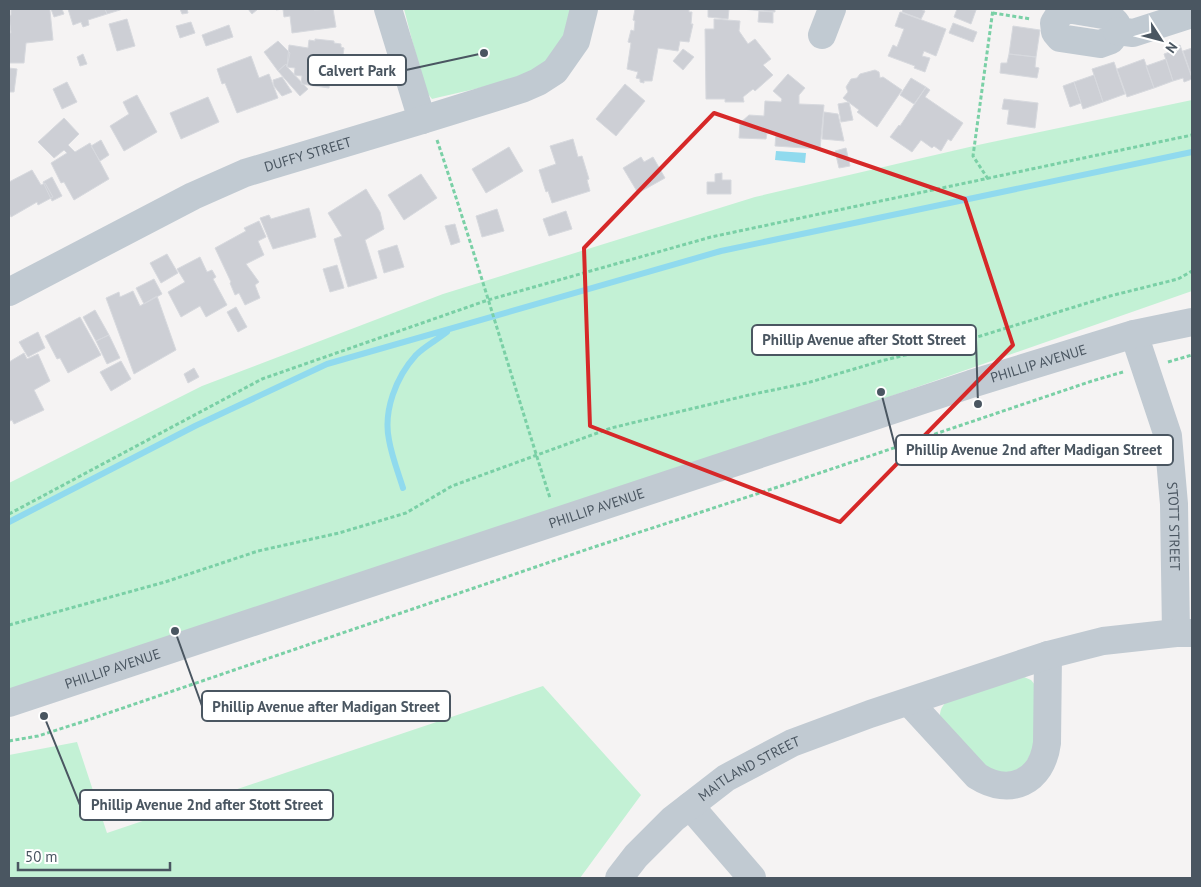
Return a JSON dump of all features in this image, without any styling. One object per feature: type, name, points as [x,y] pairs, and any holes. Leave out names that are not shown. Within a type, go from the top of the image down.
[{"type":"street","points":[[388,9],[428,126]]},
{"type":"street","name":"DUFFY STREET","points":[[9,292],[193,196],[245,173],[428,126],[538,82],[554,71],[576,41],[584,9]]},
{"type":"street","points":[[822,35],[832,9]]},
{"type":"street","points":[[1054,23],[1055,32],[1060,38],[1100,44],[1111,40],[1117,31],[1133,33],[1192,14]]},
{"type":"street","name":"PHILLIP AVENUE","points":[[9,703],[971,384],[1134,334],[1191,322]]},
{"type":"street","name":"STOTT STREET","points":[[1134,334],[1168,436],[1184,633]]},
{"type":"street","name":"MAITLAND STREET","points":[[619,878],[636,856],[673,819],[726,778],[792,743],[1048,655],[1104,641],[1184,633]]},
{"type":"street","points":[[909,702],[977,776],[988,783],[998,786],[1021,783],[1031,777],[1040,767],[1046,755],[1048,655]]},
{"type":"street","points":[[690,806],[752,878]]},
{"type":"path","points":[[988,180],[973,156],[993,11],[1054,23]]},
{"type":"path","points":[[428,126],[465,223],[536,455],[560,521]]},
{"type":"path","points":[[9,514],[262,379],[488,300],[711,237],[988,180],[1192,135]]},
{"type":"path","points":[[9,625],[164,582],[258,551],[339,533],[406,513],[452,486],[611,428],[807,383],[881,361],[974,338],[1110,296],[1178,279],[1192,271]]},
{"type":"path","points":[[1162,364],[1192,355]]},
{"type":"path","points":[[9,741],[38,736],[85,721],[576,553],[784,486],[1092,381],[1129,371]]},
{"type":"highlighted area","points":[[714,113],[965,199],[1013,345],[840,522],[590,426],[584,248]]},
{"type":"green space","points":[[404,9],[573,9],[564,36],[557,49],[548,60],[538,67],[510,79],[432,99],[425,90]]},
{"type":"green space","points":[[1192,100],[1192,291],[41,693],[9,701],[9,483],[202,386],[443,294],[755,197],[978,145]]},
{"type":"green space","points":[[1024,677],[1031,680],[1036,686],[1037,742],[1022,770],[989,775],[940,720],[941,710],[944,704],[953,698]]},
{"type":"green space","points":[[543,686],[641,795],[580,878],[9,878],[9,755],[77,742],[107,833]]},
{"type":"water","points":[[776,151],[806,153],[805,163],[775,160]]},
{"type":"building","points":[[11,9],[50,9],[53,40],[26,43],[24,63],[9,63],[9,33],[11,33],[9,16],[11,15]]},
{"type":"building","points":[[51,9],[62,9],[64,14],[54,17]]},
{"type":"building","points":[[68,9],[105,9],[107,14],[88,20],[89,25],[83,27],[81,22],[73,25]]},
{"type":"building","points":[[105,9],[123,9],[107,14]]},
{"type":"building","points":[[180,9],[187,9],[188,13],[182,14]]},
{"type":"building","points":[[248,9],[258,9],[252,14]]},
{"type":"building","points":[[283,9],[333,9],[336,27],[292,33],[290,16],[284,17]]},
{"type":"building","points":[[635,9],[689,9],[689,12],[692,12],[691,24],[693,24],[689,42],[680,41],[678,51],[658,48],[652,81],[644,81],[644,83],[636,78],[638,72],[627,69],[631,43],[628,42],[631,30],[634,31]]},
{"type":"building","points":[[708,9],[729,9],[728,19],[708,17]]},
{"type":"building","points":[[741,9],[775,9],[775,12]]},
{"type":"building","points":[[903,9],[920,9],[925,11],[921,19],[902,12]]},
{"type":"building","points":[[957,9],[976,10],[971,24],[954,17]]},
{"type":"building","points":[[759,11],[773,12],[773,23],[758,22]]},
{"type":"building","points":[[900,12],[946,29],[936,56],[924,51],[922,56],[930,58],[925,72],[914,68],[915,66],[888,56],[893,45],[897,47],[904,29],[895,26]]},
{"type":"building","points":[[127,19],[135,46],[117,51],[109,24]]},
{"type":"building","points":[[714,19],[740,21],[739,31],[748,44],[755,39],[771,59],[763,65],[773,75],[755,91],[753,89],[743,97],[744,102],[706,99],[705,29],[714,29]]},
{"type":"building","points":[[191,22],[195,33],[180,38],[176,26]]},
{"type":"building","points":[[953,23],[977,32],[973,42],[949,33]]},
{"type":"building","points":[[229,25],[233,37],[206,46],[202,35]]},
{"type":"building","points":[[1013,26],[1040,30],[1036,57],[1009,54]]},
{"type":"building","points":[[315,39],[334,41],[334,43],[341,44],[341,47],[344,48],[342,62],[338,62],[337,72],[331,71],[329,88],[301,84],[302,76],[294,75],[295,68],[287,67],[289,45],[308,48],[309,40],[315,41]]},
{"type":"building","points":[[278,41],[290,53],[287,67],[286,64],[278,71],[264,52]]},
{"type":"building","points":[[1180,45],[1192,78],[1184,82],[1183,78],[1173,81],[1164,54],[1175,50],[1174,48]]},
{"type":"building","points":[[1192,48],[1192,77],[1183,51]]},
{"type":"building","points":[[683,49],[694,57],[683,70],[673,61]]},
{"type":"building","points":[[83,54],[87,64],[80,66],[77,57]]},
{"type":"building","points":[[1009,54],[1036,57],[1035,67],[1039,68],[1037,78],[1000,73],[1001,63],[1007,63]]},
{"type":"building","points":[[251,56],[259,78],[269,74],[278,98],[237,113],[225,83],[222,84],[217,69]]},
{"type":"building","points":[[1144,59],[1154,88],[1127,97],[1117,69]]},
{"type":"building","points":[[1166,59],[1173,81],[1154,88],[1146,66]]},
{"type":"building","points":[[1114,62],[1125,94],[1103,102],[1092,69]]},
{"type":"building","points":[[286,64],[308,89],[300,96],[278,71]]},
{"type":"building","points":[[9,68],[17,69],[14,92],[9,92]]},
{"type":"building","points":[[875,70],[879,72],[880,78],[883,77],[902,90],[877,127],[857,112],[859,110],[843,98],[848,92],[846,87],[851,79],[857,78],[860,74]]},
{"type":"building","points":[[788,74],[805,88],[799,95],[799,104],[824,105],[820,149],[775,146],[776,134],[767,133],[766,139],[739,138],[740,123],[749,115],[764,116],[765,101],[781,102],[782,99],[773,91]]},
{"type":"building","points":[[1094,75],[1103,102],[1083,109],[1074,82]]},
{"type":"building","points":[[282,77],[292,92],[282,96],[274,86],[273,80]]},
{"type":"building","points":[[911,78],[926,87],[914,104],[900,95]]},
{"type":"building","points":[[67,82],[77,102],[62,109],[53,89]]},
{"type":"building","points":[[1074,82],[1081,103],[1070,107],[1063,86]]},
{"type":"building","points":[[625,84],[645,101],[616,136],[596,119]]},
{"type":"building","points":[[926,87],[930,90],[925,97],[963,123],[951,141],[948,139],[941,151],[934,146],[932,148],[921,140],[912,152],[890,137],[900,126]]},
{"type":"building","points":[[137,95],[157,132],[124,151],[110,126],[129,114],[123,102]]},
{"type":"building","points":[[208,97],[219,122],[181,139],[170,113]]},
{"type":"building","points":[[1004,99],[1038,103],[1035,128],[1007,124],[1009,110],[1002,109]]},
{"type":"building","points":[[849,102],[853,120],[841,122],[838,104]]},
{"type":"building","points":[[824,112],[838,114],[844,141],[822,139]]},
{"type":"building","points":[[64,118],[79,134],[68,145],[75,152],[90,143],[109,179],[74,200],[64,182],[61,183],[51,163],[67,153],[64,150],[54,158],[38,142]]},
{"type":"building","points":[[573,139],[578,157],[582,156],[589,179],[587,180],[590,191],[552,203],[548,191],[546,192],[539,170],[556,164],[550,146]]},
{"type":"building","points":[[101,140],[109,155],[100,161],[91,146]]},
{"type":"building","points":[[509,147],[523,171],[486,193],[472,169]]},
{"type":"building","points":[[846,148],[850,166],[839,168],[835,151]]},
{"type":"building","points":[[641,157],[644,162],[653,157],[665,178],[638,193],[623,168]]},
{"type":"building","points":[[32,170],[41,185],[45,183],[53,197],[38,205],[37,202],[11,217],[9,213],[9,182]]},
{"type":"building","points":[[722,173],[722,180],[731,180],[731,194],[707,194],[707,182],[715,182],[715,174]]},
{"type":"building","points":[[421,174],[437,198],[404,220],[388,195]]},
{"type":"building","points":[[52,177],[62,196],[52,201],[43,182]]},
{"type":"building","points":[[366,189],[380,212],[384,229],[365,240],[377,278],[348,287],[334,239],[342,236],[328,213]]},
{"type":"building","points":[[309,208],[316,237],[273,249],[260,218],[269,215],[271,219]]},
{"type":"building","points":[[497,209],[504,231],[482,237],[476,216]]},
{"type":"building","points":[[566,211],[572,229],[549,236],[543,219]]},
{"type":"building","points":[[259,221],[266,237],[258,241],[264,255],[246,264],[259,282],[255,285],[260,298],[245,305],[239,293],[235,295],[215,248],[246,231],[244,228]]},
{"type":"building","points":[[455,224],[460,242],[451,245],[445,226]]},
{"type":"building","points":[[397,245],[404,267],[384,273],[378,251]]},
{"type":"building","points":[[167,254],[178,273],[161,283],[150,263]]},
{"type":"building","points":[[200,257],[207,272],[212,270],[216,277],[213,279],[227,305],[206,317],[200,306],[181,317],[168,292],[185,282],[177,269]]},
{"type":"building","points":[[337,265],[344,288],[330,292],[323,269]]},
{"type":"building","points":[[154,279],[162,294],[144,304],[136,288]]},
{"type":"building","points":[[133,291],[140,306],[157,296],[176,350],[134,374],[106,298],[119,292],[120,297]]},
{"type":"building","points":[[236,307],[247,327],[238,332],[227,312]]},
{"type":"building","points":[[95,310],[109,335],[96,341],[83,317]]},
{"type":"building","points":[[80,317],[101,355],[68,373],[60,358],[57,359],[45,336]]},
{"type":"building","points":[[38,332],[45,348],[28,357],[19,342]]},
{"type":"building","points":[[109,335],[120,358],[107,364],[96,341]]},
{"type":"building","points":[[24,353],[27,359],[38,354],[50,381],[34,390],[44,410],[14,424],[9,419],[9,362]]},
{"type":"building","points":[[121,361],[131,379],[111,391],[100,372]]},
{"type":"building","points":[[194,368],[199,377],[188,383],[184,374]]},
{"type":"waterway","points":[[9,522],[195,426],[327,364],[721,251],[1192,152]]},
{"type":"waterway","points":[[403,488],[389,440],[388,418],[393,395],[402,373],[416,355],[447,332]]},
{"type":"place","name":"Calvert Park","points":[[484,53]]},
{"type":"place","name":"Phillip Avenue 2nd after Madigan Street","points":[[881,392]]},
{"type":"place","name":"Phillip Avenue after Stott Street","points":[[978,404]]},
{"type":"place","name":"Phillip Avenue after Madigan Street","points":[[175,631]]},
{"type":"place","name":"Phillip Avenue 2nd after Stott Street","points":[[44,716]]}]
